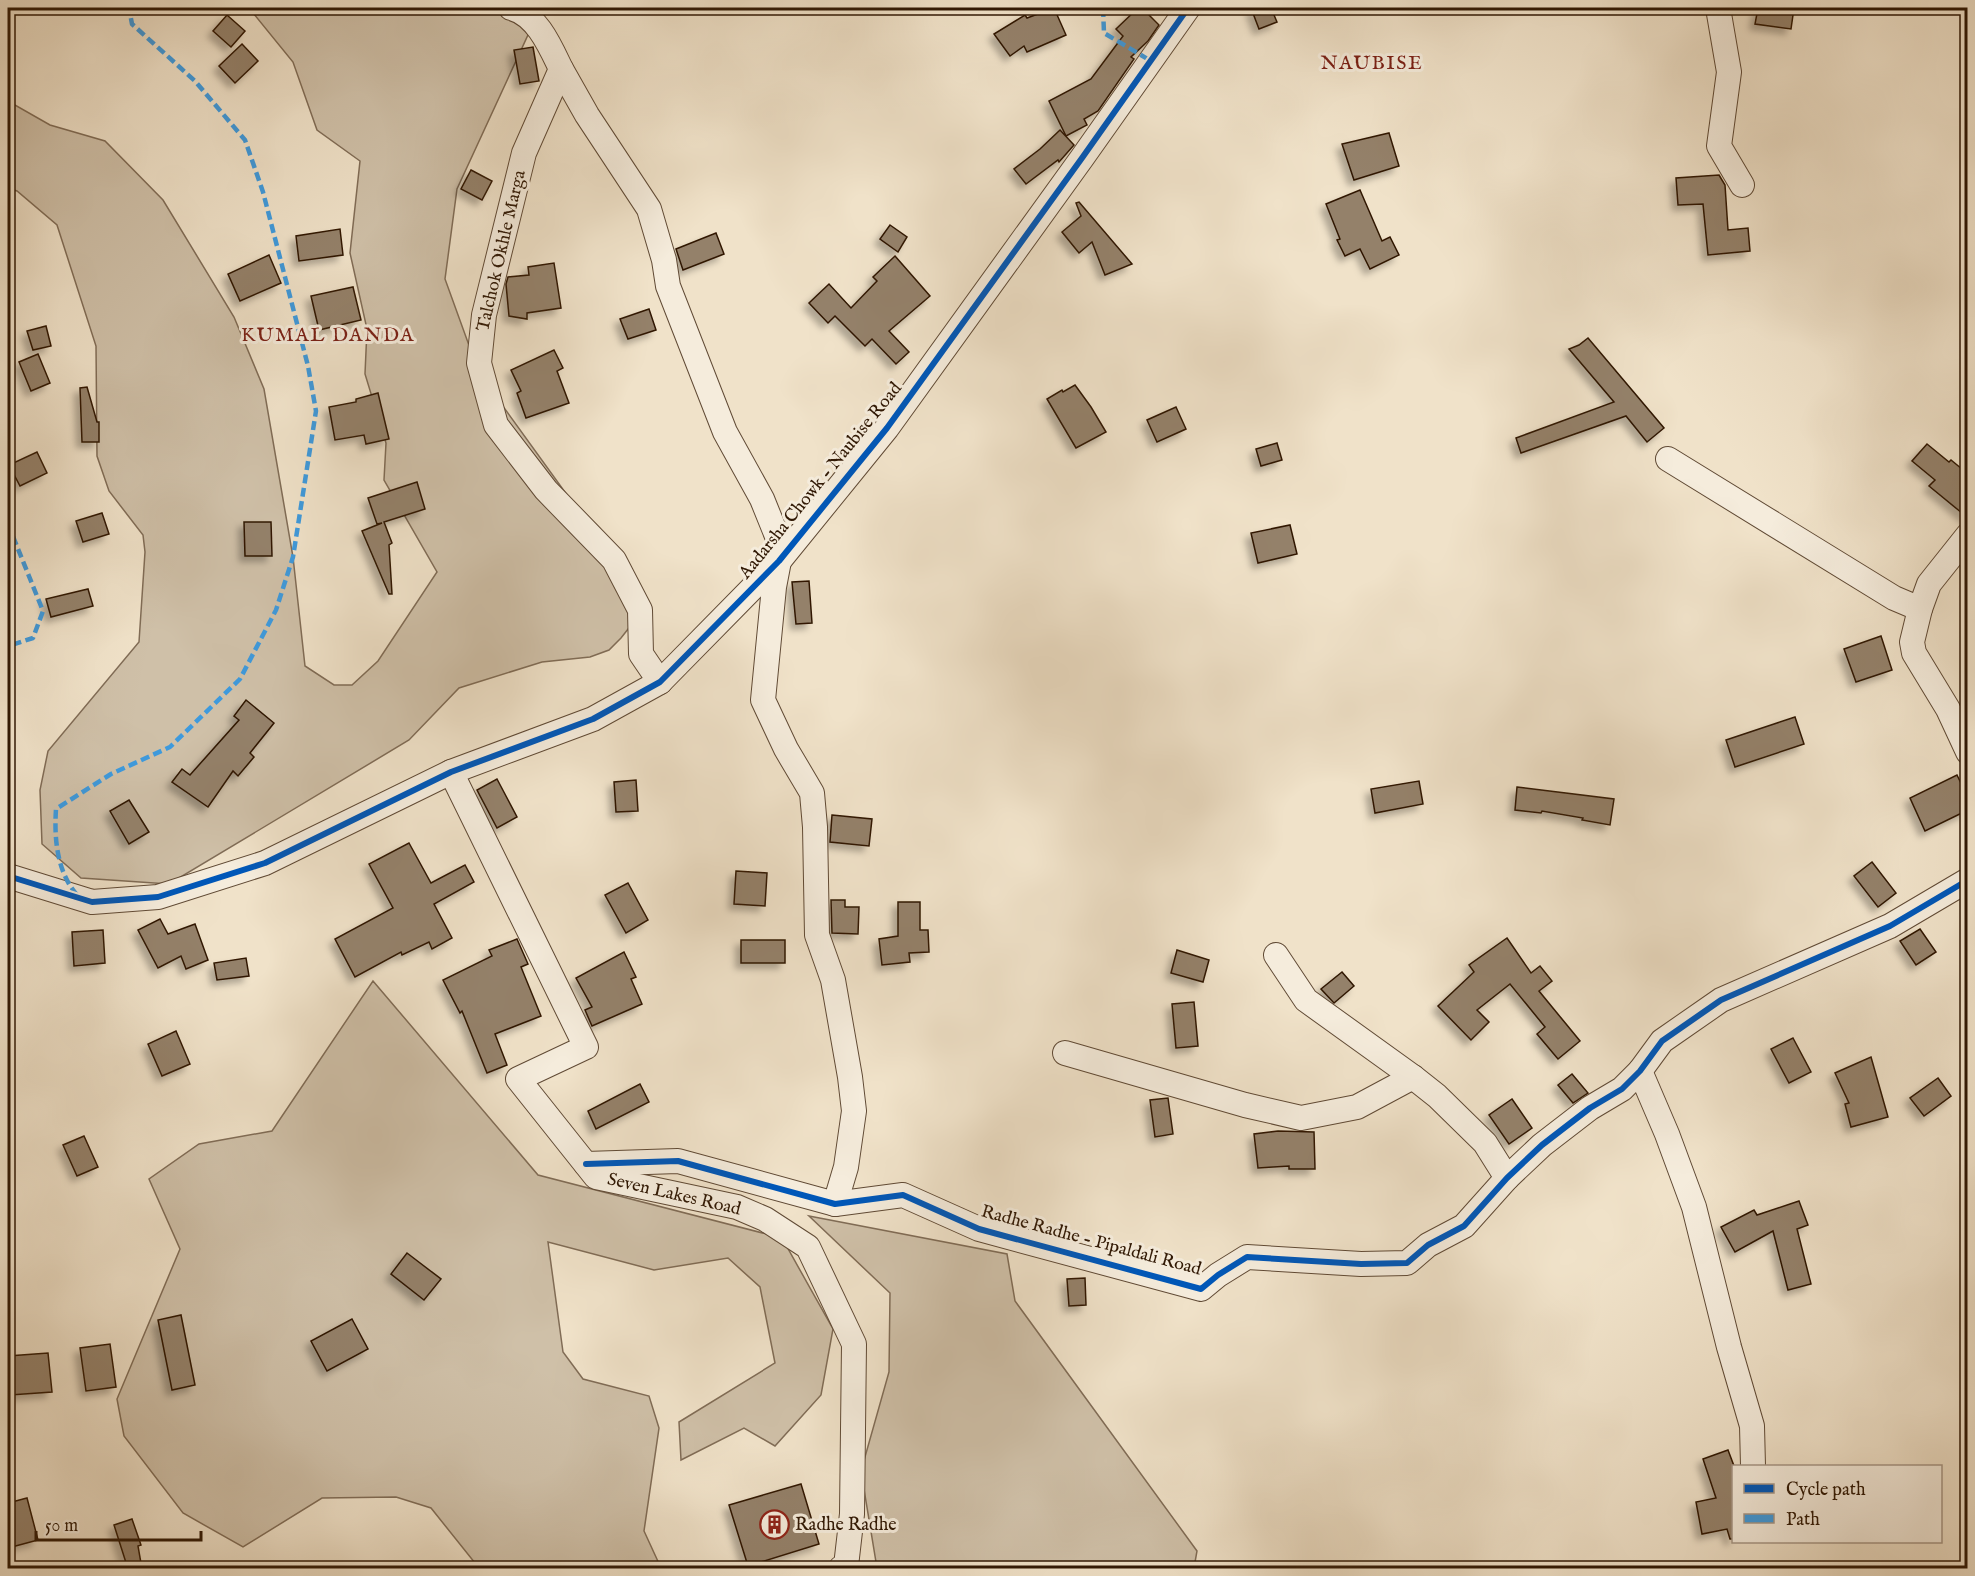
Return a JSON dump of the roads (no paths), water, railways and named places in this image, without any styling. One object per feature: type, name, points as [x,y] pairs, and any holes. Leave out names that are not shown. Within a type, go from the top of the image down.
[{"type":"street","points":[[511,8],[523,11],[547,40],[587,115],[650,209],[664,260],[668,286],[725,432],[762,499],[779,541],[779,561],[774,587],[763,700],[786,749],[812,793],[816,847],[817,935],[833,980],[854,1111],[846,1167],[835,1204]]},
{"type":"street","name":"Aadarsha Chowk - Naubise Road","points":[[8,876],[92,902],[158,897],[265,863],[451,772],[593,718],[660,682],[779,561],[887,428],[1188,8]]},
{"type":"street","points":[[1718,8],[1729,72],[1719,146],[1743,185]]},
{"type":"street","name":"Talchok Okhle Marga","points":[[561,69],[524,153],[484,315],[479,363],[496,425],[546,490],[614,560],[640,610],[641,654],[660,682]]},
{"type":"street","points":[[1668,459],[1894,598],[1920,609]]},
{"type":"street","points":[[1968,535],[1929,584],[1912,642],[1914,653],[1948,709],[1968,752]]},
{"type":"street","name":"Seven Lakes Road","points":[[451,772],[586,1047],[518,1078],[596,1178],[737,1207],[765,1219],[808,1247],[854,1344],[852,1514],[846,1566],[841,1569]]},
{"type":"street","name":"Radhe Radhe - Pipaldali Road","points":[[586,1164],[678,1161],[835,1204],[903,1195],[979,1229],[1201,1289],[1247,1257],[1361,1264],[1407,1263],[1428,1245],[1464,1226],[1507,1178],[1542,1145],[1590,1108],[1622,1089],[1640,1071],[1662,1041],[1721,1000],[1890,926],[1968,880]]},
{"type":"street","points":[[1276,955],[1306,1000],[1413,1077],[1485,1143],[1507,1178]]},
{"type":"street","points":[[1065,1053],[1301,1119],[1357,1107],[1413,1077]]},
{"type":"street","points":[[1640,1071],[1667,1134],[1694,1207],[1729,1347],[1752,1426],[1753,1465]]},
{"type":"place","name":"Radhe Radhe","points":[[774,1525]]},
{"type":"district","name":"NAUBISE","points":[[1372,63]]},
{"type":"district","name":"KUMAL DANDA","points":[[328,335]]}]
